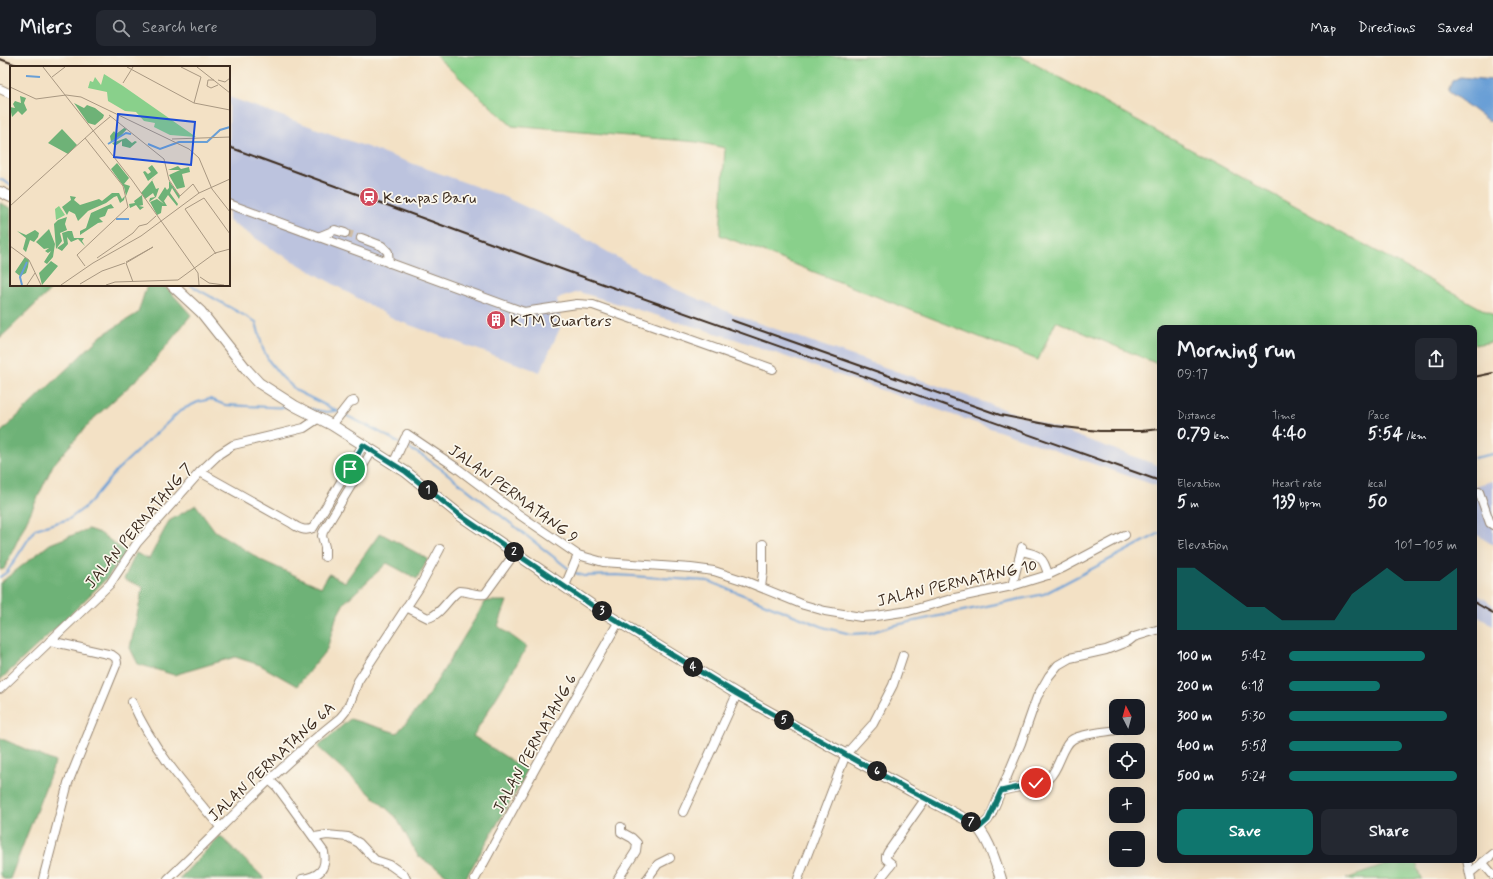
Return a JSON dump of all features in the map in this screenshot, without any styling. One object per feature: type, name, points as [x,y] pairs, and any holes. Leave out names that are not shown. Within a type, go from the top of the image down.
[{"type":"street","points":[[0,89],[10,94]]},
{"type":"street","points":[[0,192],[10,197]]},
{"type":"street","points":[[230,204],[524,312],[577,304],[593,305],[773,369]]},
{"type":"street","points":[[318,237],[335,230],[345,233]]},
{"type":"street","points":[[361,238],[382,246],[388,252],[389,263]]},
{"type":"street","points":[[173,286],[201,312],[259,383],[295,406],[315,416],[334,422],[363,445],[406,472],[461,516],[515,553],[567,582],[596,608],[737,694],[973,823],[979,828],[988,845],[1001,879]]},
{"type":"street","points":[[334,422],[351,403]]},
{"type":"street","name":"JALAN PERMATANG 7","points":[[0,689],[110,584],[137,543],[200,472],[219,454],[233,445],[246,441],[294,432],[311,424],[315,416]]},
{"type":"street","name":"JALAN PERMATANG 9","points":[[393,464],[406,436],[457,468],[577,557],[567,582]]},
{"type":"street","points":[[200,472],[298,528],[309,530],[313,528],[317,522],[363,445]]},
{"type":"street","points":[[325,557],[325,547],[322,536],[323,532],[372,451]]},
{"type":"street","points":[[1479,492],[1490,522],[1493,525]]},
{"type":"street","name":"JALAN PERMATANG 10","points":[[577,557],[603,562],[714,571],[761,587],[804,605],[825,611],[861,617],[909,611],[955,598],[1012,586],[1048,575],[1125,535]]},
{"type":"street","points":[[761,587],[763,572],[763,544]]},
{"type":"street","name":"JALAN PERMATANG 6A","points":[[168,879],[269,780],[346,712],[358,681],[419,588],[440,549]]},
{"type":"street","points":[[1012,586],[1021,549],[1034,553],[1041,558],[1045,564],[1048,575]]},
{"type":"street","points":[[406,608],[431,618],[440,611],[459,591],[474,594],[485,594],[515,553]]},
{"type":"street","name":"JALAN PERMATANG 6","points":[[475,879],[536,767],[566,717],[619,621]]},
{"type":"street","points":[[979,828],[988,820],[1001,791],[1021,743],[1037,697],[1049,676],[1058,665],[1064,660],[1106,650],[1125,643],[1134,637],[1157,630]]},
{"type":"street","points":[[43,879],[68,783],[117,663],[116,658],[112,655],[50,641]]},
{"type":"street","points":[[798,879],[846,754],[873,724],[893,685],[903,655]]},
{"type":"street","points":[[683,812],[737,694]]},
{"type":"street","points":[[132,702],[141,722],[174,773],[221,828]]},
{"type":"street","points":[[1001,791],[1048,779],[1056,769],[1065,747],[1072,739],[1109,731]]},
{"type":"street","points":[[269,780],[277,787],[315,837],[324,852],[326,860],[319,873],[302,879]]},
{"type":"street","points":[[880,879],[892,864],[886,859],[888,852],[926,798]]},
{"type":"street","points":[[618,879],[636,851],[637,843],[622,832],[621,827]]},
{"type":"street","points":[[315,837],[327,835],[348,837],[359,843],[375,860],[390,865],[404,875],[406,879]]},
{"type":"street","points":[[1470,876],[1482,862],[1493,854]]},
{"type":"street","points":[[647,879],[658,864],[670,858]]},
{"type":"street","points":[[1482,862],[1493,875]]},
{"type":"street","points":[[1468,863],[1470,876]]},
{"type":"shaded area","points":[[230,97],[502,196],[550,218],[635,268],[675,289],[738,316],[967,396],[1157,465],[1157,486],[732,338],[579,292],[557,299],[561,326],[540,372],[396,320],[272,249],[230,222]]},
{"type":"shaded area","points":[[1493,481],[1493,545],[1477,535],[1477,485]]},
{"type":"shaded area","points":[[1477,594],[1493,605],[1493,626],[1477,616]]},
{"type":"green space","points":[[436,56],[1020,56],[1493,315],[1493,342],[1477,345],[1477,325],[1157,325],[1157,364],[1056,321],[1038,360],[720,235],[725,148],[697,142],[512,126]]},
{"type":"green space","points":[[0,203],[10,208],[10,286],[55,286],[0,338]]},
{"type":"green space","points":[[147,286],[161,286],[168,289],[191,315],[148,369],[91,421],[53,465],[4,569],[0,570],[0,433],[101,336],[138,313]]},
{"type":"green space","points":[[196,505],[215,531],[263,561],[321,587],[329,574],[345,582],[380,533],[428,559],[417,579],[387,563],[344,603],[336,618],[327,649],[297,686],[260,665],[235,657],[174,675],[138,664],[130,648],[143,587],[124,579],[136,553],[149,559],[169,521]]},
{"type":"green space","points":[[88,529],[100,533],[126,552],[107,578],[0,680],[0,583],[50,544]]},
{"type":"green space","points":[[486,601],[507,601],[498,626],[527,647],[473,736],[528,771],[465,879],[453,879],[418,856],[396,817],[318,747],[350,719],[397,733],[424,702]]},
{"type":"green space","points":[[0,738],[55,762],[10,879],[4,879],[0,875]]},
{"type":"green space","points":[[220,836],[265,879],[179,879]]},
{"type":"green space","points":[[1391,863],[1416,863],[1422,879],[1346,879]]},
{"type":"water","points":[[1460,77],[1493,80],[1493,121],[1487,120],[1448,91],[1452,81]]},
{"type":"waterway","points":[[0,179],[10,184]]},
{"type":"waterway","points":[[192,286],[256,322],[263,349],[269,361],[282,377],[297,391],[339,412]]},
{"type":"waterway","points":[[0,577],[7,572],[35,529],[69,519],[84,508],[116,471],[181,410],[198,402],[210,399],[225,405],[290,408]]},
{"type":"waterway","points":[[311,409],[326,412],[334,411]]},
{"type":"waterway","points":[[343,414],[399,443]]},
{"type":"waterway","points":[[403,445],[423,456],[444,471],[569,569]]},
{"type":"waterway","points":[[1477,457],[1493,454]]},
{"type":"waterway","points":[[573,572],[584,576],[616,575],[708,581],[826,628],[851,634],[869,633],[891,626],[1044,594],[1157,535]]},
{"type":"tunnel","points":[[345,233],[361,238]]},
{"type":"railway","points":[[0,59],[19,66]]},
{"type":"railway","points":[[230,147],[572,273],[1157,480]]},
{"type":"railway","points":[[731,320],[1000,415],[1055,426],[1099,431],[1141,431],[1157,429]]},
{"type":"railway","points":[[1477,376],[1493,373]]},
{"type":"railway","points":[[1477,604],[1493,613]]},
{"type":"place","name":"Kempas Baru","points":[[369,197]]},
{"type":"place","name":"KTM Quarters","points":[[496,320]]},
{"type":"route","points":[[350,469],[363,445],[406,472],[461,516],[596,608],[737,694],[911,791],[973,823],[979,828],[991,815],[1001,791],[1036,783]]}]
